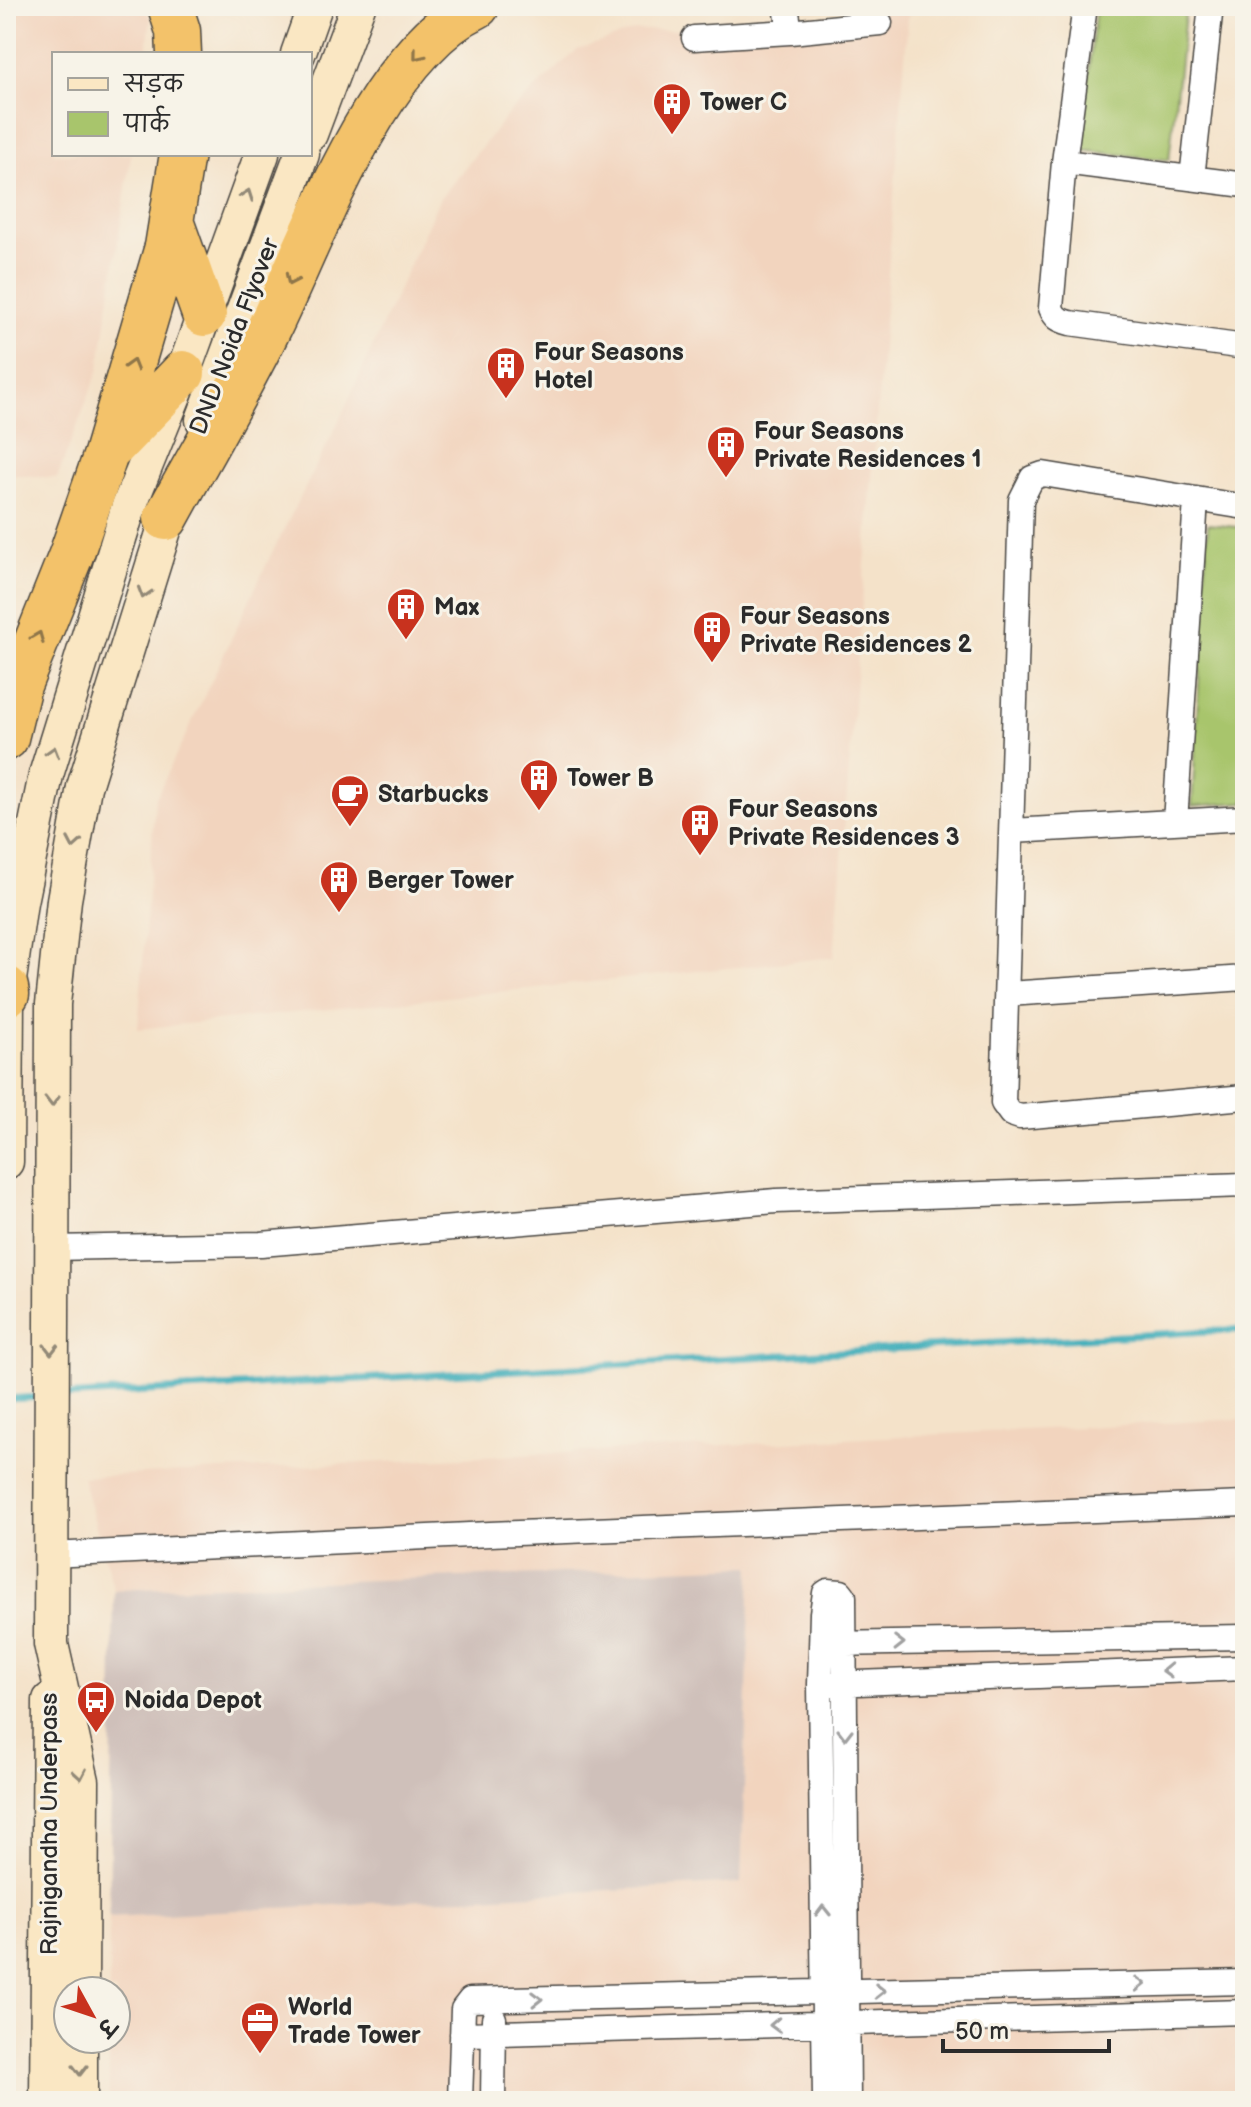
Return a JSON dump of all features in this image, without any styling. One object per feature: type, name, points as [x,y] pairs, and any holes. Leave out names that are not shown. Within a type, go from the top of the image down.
[{"type":"highway","points":[[170,6],[178,31],[179,52]]},
{"type":"highway","points":[[166,518],[269,328],[341,171],[381,100],[424,46],[457,16],[477,6]]},
{"type":"highway","points":[[6,738],[19,685],[71,555],[106,454],[167,247],[182,156]]},
{"type":"highway","points":[[171,221],[204,314]]},
{"type":"highway","points":[[106,454],[183,373]]},
{"type":"main road","points":[[299,52],[315,6]]},
{"type":"main road","points":[[312,129],[358,6]]},
{"type":"main road","name":"DND Noida Flyover","points":[[6,1162],[7,991],[20,902],[46,775],[129,506],[183,373],[261,156]]},
{"type":"main road","name":"DND Noida Flyover","points":[[51,1644],[53,1004],[64,900],[84,787],[166,518],[301,156]]},
{"type":"main road","points":[[51,1644],[82,1781],[81,1975]]},
{"type":"main road","name":"Rajnigandha Underpass","points":[[47,2101],[51,1644]]},
{"type":"main road","points":[[80,2055],[80,2101]]},
{"type":"street","points":[[786,6],[790,32]]},
{"type":"street","points":[[1085,6],[1064,162],[1051,308],[1059,320],[1245,347]]},
{"type":"street","points":[[1192,178],[1211,6]]},
{"type":"street","points":[[694,38],[880,23]]},
{"type":"street","points":[[1064,162],[1245,185]]},
{"type":"street","points":[[1245,507],[1043,474],[1032,478],[1025,489],[1021,500],[1003,1103],[1011,1114],[1020,1117],[1245,1097]]},
{"type":"street","points":[[1175,822],[1196,500]]},
{"type":"street","points":[[1012,831],[1245,818]]},
{"type":"street","points":[[1008,994],[1245,978]]},
{"type":"street","points":[[52,1260],[776,1201],[1245,1185]]},
{"type":"street","points":[[50,1541],[490,1534],[1245,1504]]},
{"type":"street","points":[[832,1644],[1245,1637]]},
{"type":"street","points":[[832,1644],[820,1684],[836,1992]]},
{"type":"street","points":[[825,2101],[836,2024],[845,1684],[832,1644]]},
{"type":"street","points":[[820,1684],[1245,1668]]},
{"type":"street","points":[[460,2101],[463,2009],[467,2002],[1245,1982]]},
{"type":"street","points":[[493,2101],[494,2000]]},
{"type":"street","points":[[462,2034],[1245,2012]]},
{"type":"street","points":[[836,2024],[848,2101]]},
{"type":"shaded area","points":[[6,6],[141,6],[151,18],[146,52],[52,52],[52,156],[131,156],[99,369],[57,478],[6,474]]},
{"type":"shaded area","points":[[909,6],[834,957],[138,1029],[155,800],[270,557],[338,423],[439,200],[509,113],[577,50],[636,30],[748,29]]},
{"type":"shaded area","points":[[1245,1419],[1245,2101],[109,2101],[109,2055],[132,2055],[132,1975],[109,1975],[109,1917],[741,1883],[751,1567],[114,1590],[82,1477]]},
{"type":"shaded area","points":[[751,1566],[741,1883],[109,1917],[114,1590]]},
{"type":"green space","points":[[1096,6],[1186,6],[1169,160],[1080,150]]},
{"type":"green space","points":[[1208,524],[1245,528],[1245,802],[1192,806]]},
{"type":"waterway","points":[[61,1396],[1245,1329]]},
{"type":"waterway","points":[[6,1399],[41,1397]]},
{"type":"place","name":"Tower C","points":[[672,136]]},
{"type":"place","name":"Four Seasons Hotel","points":[[506,400]]},
{"type":"place","name":"Four Seasons Private Residences 1","points":[[726,479]]},
{"type":"place","name":"Max","points":[[406,641]]},
{"type":"place","name":"Four Seasons Private Residences 2","points":[[712,664]]},
{"type":"place","name":"Tower B","points":[[539,812]]},
{"type":"place","name":"Starbucks","points":[[350,828]]},
{"type":"place","name":"Four Seasons Private Residences 3","points":[[700,857]]},
{"type":"place","name":"Berger Tower","points":[[339,914]]},
{"type":"place","name":"Noida Depot","points":[[96,1734]]},
{"type":"place","name":"World Trade Tower","points":[[260,2055]]}]
